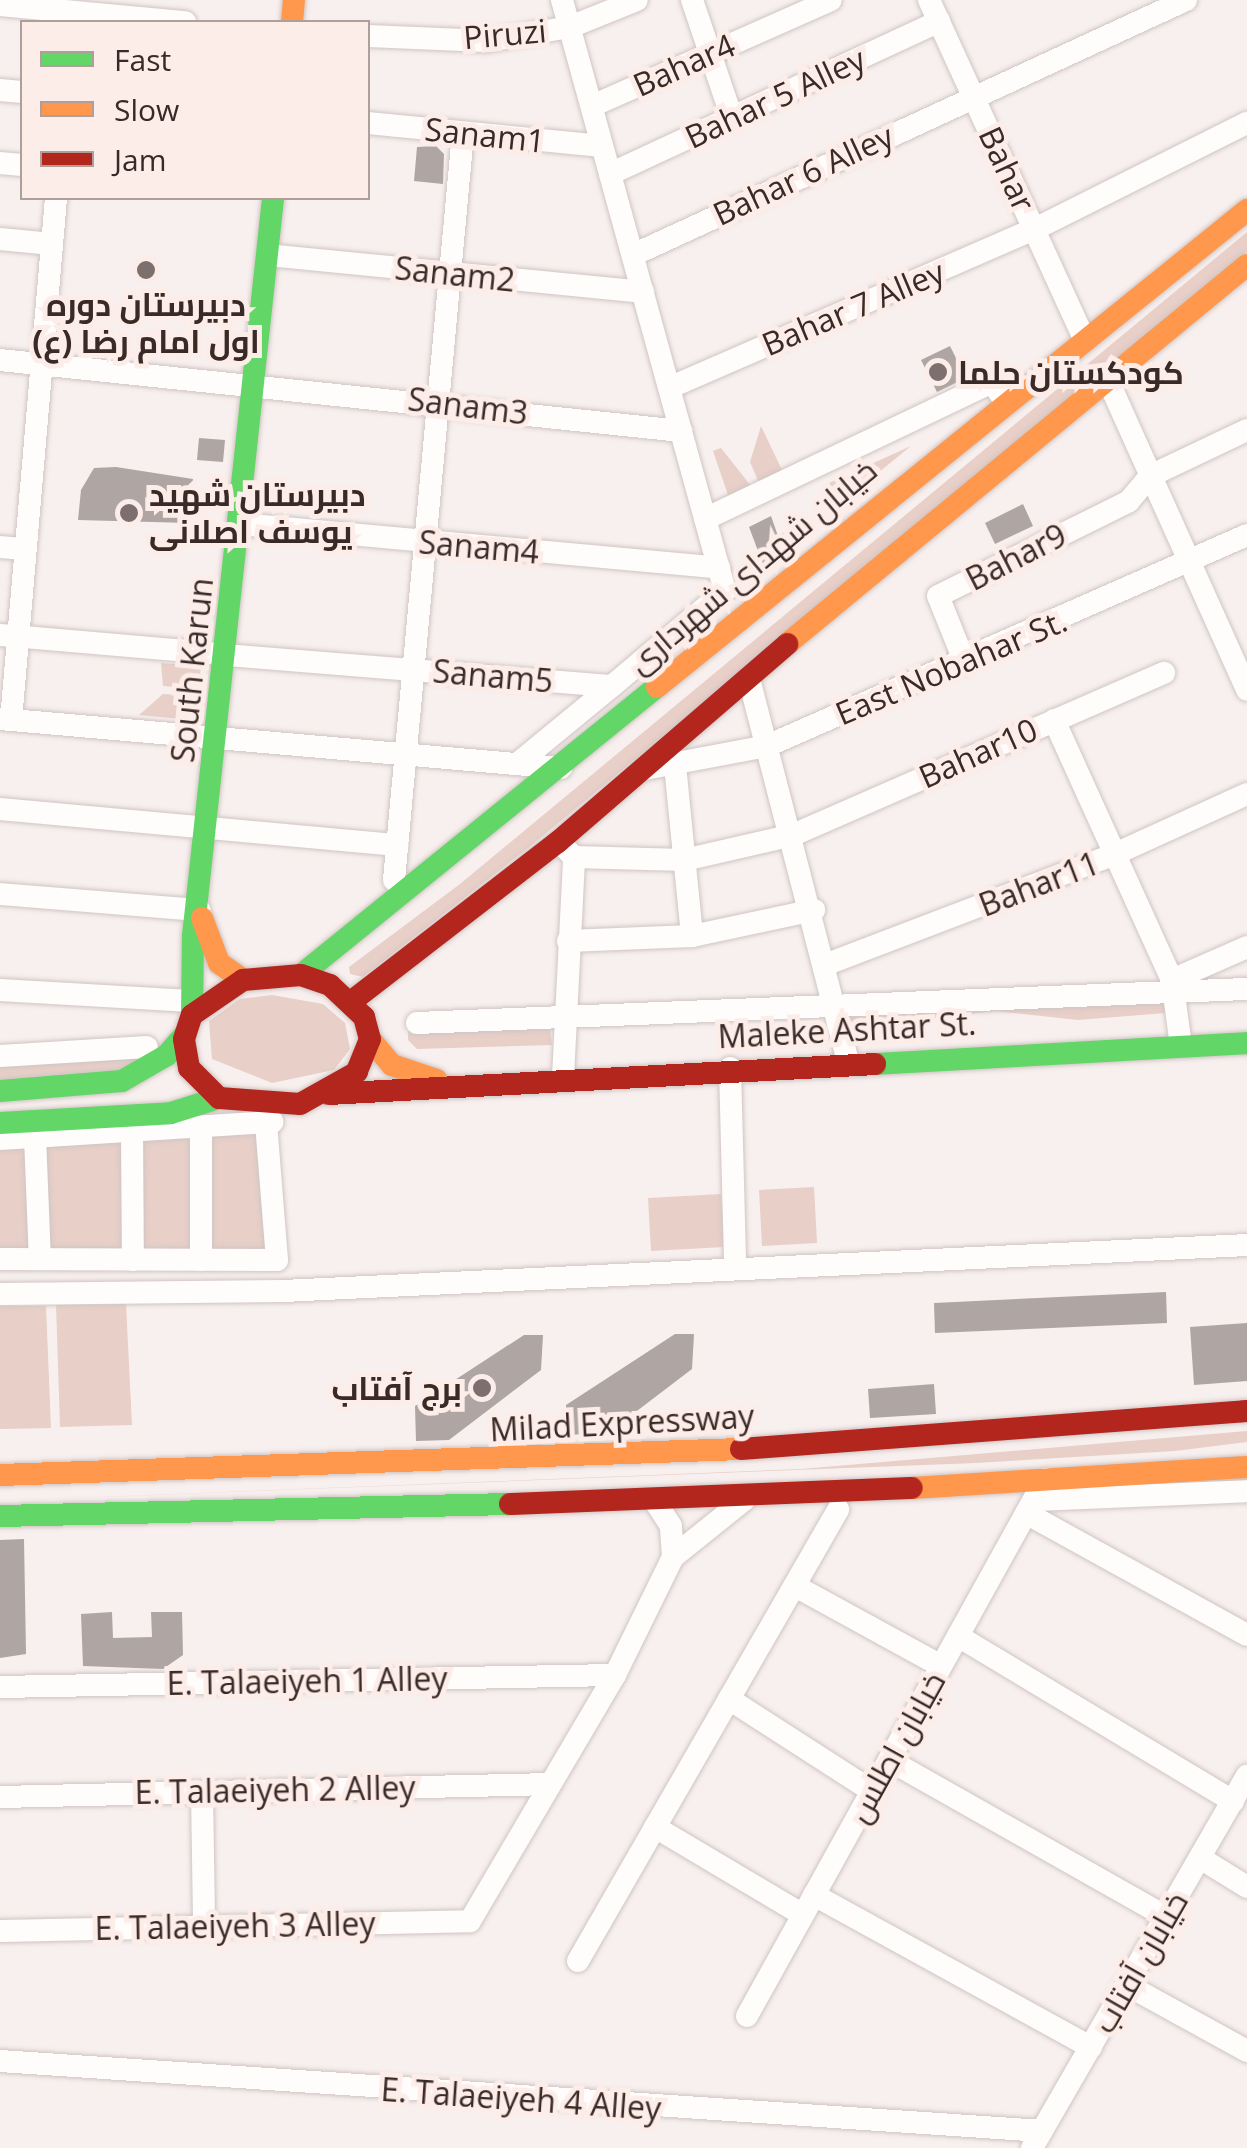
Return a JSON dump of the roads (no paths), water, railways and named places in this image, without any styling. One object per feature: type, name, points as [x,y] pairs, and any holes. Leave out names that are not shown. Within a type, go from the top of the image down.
[{"type":"main road","name":"South Karun","points":[[189,1016],[217,738],[218,654],[240,524],[273,200]]},
{"type":"main road","name":"خیابان شهدای شهرداری","points":[[301,975],[562,768],[1006,401],[1247,210]]},
{"type":"main road","points":[[352,1001],[566,849],[645,769],[749,679],[1106,376],[1247,266]]},
{"type":"main road","points":[[200,910],[219,963],[243,980]]},
{"type":"main road","points":[[0,1091],[122,1081],[166,1055],[189,1016],[243,980],[301,975],[352,1001],[370,1038],[357,1072],[329,1094],[270,1117],[218,1098],[189,1068],[189,1016]]},
{"type":"main road","name":"Maleke Ashtar St.","points":[[370,1038],[392,1065],[450,1084]]},
{"type":"main road","name":"Maleke Ashtar St.","points":[[329,1094],[848,1061],[1247,1043]]},
{"type":"main road","points":[[0,1123],[171,1113],[218,1098]]},
{"type":"main road","name":"Milad Expressway","points":[[0,1475],[511,1462],[1043,1432],[1247,1410]]},
{"type":"main road","points":[[0,1516],[748,1498],[1035,1497],[1247,1467]]},
{"type":"street","points":[[518,764],[612,686],[722,580],[562,0]]},
{"type":"street","name":"Piruzi","points":[[370,36],[487,41],[570,27],[638,0]]},
{"type":"street","points":[[692,0],[732,118]]},
{"type":"street","name":"Bahar4","points":[[592,106],[832,0]]},
{"type":"street","name":"Bahar 6 Alley","points":[[633,255],[1186,0]]},
{"type":"street","points":[[11,4],[166,20]]},
{"type":"street","name":"Bahar","points":[[934,11],[1084,338]]},
{"type":"street","name":"Bahar 5 Alley","points":[[610,174],[732,118],[934,11]]},
{"type":"street","name":"Sanam1","points":[[370,123],[602,146]]},
{"type":"street","name":"Bahar 7 Alley","points":[[671,386],[1035,230],[1247,123]]},
{"type":"street","points":[[394,880],[464,133]]},
{"type":"street","points":[[56,200],[25,549],[9,636],[6,719],[562,768]]},
{"type":"street","points":[[0,239],[52,244]]},
{"type":"street","name":"Sanam2","points":[[267,255],[643,292]]},
{"type":"street","name":"Sanam3","points":[[0,360],[254,382],[681,431]]},
{"type":"street","points":[[1106,376],[1247,690]]},
{"type":"street","points":[[705,519],[992,382],[1006,401]]},
{"type":"street","points":[[1150,476],[1247,430]]},
{"type":"street","name":"Bahar9","points":[[965,663],[938,596],[1128,501],[1150,476]]},
{"type":"street","name":"Sanam4","points":[[240,524],[426,542],[722,580]]},
{"type":"street","name":"East Nobahar St.","points":[[645,769],[767,746],[965,663],[1247,535]]},
{"type":"street","points":[[0,547],[25,549]]},
{"type":"street","name":"Sanam5","points":[[9,636],[612,686]]},
{"type":"street","name":"Bahar10","points":[[566,849],[684,860],[792,835],[1164,672]]},
{"type":"street","points":[[749,679],[814,910],[848,1061]]},
{"type":"street","points":[[1054,720],[1173,985],[1181,1046]]},
{"type":"street","points":[[675,764],[692,936]]},
{"type":"street","name":"Bahar11","points":[[827,964],[1113,856],[1247,794]]},
{"type":"street","points":[[0,809],[398,845]]},
{"type":"street","points":[[563,1077],[568,941],[566,849]]},
{"type":"street","points":[[0,894],[200,910]]},
{"type":"street","points":[[568,941],[692,936],[814,910]]},
{"type":"street","points":[[1173,985],[1247,947]]},
{"type":"street","points":[[417,1023],[838,1007],[1173,985],[1247,989]]},
{"type":"street","points":[[0,990],[189,1016]]},
{"type":"street","points":[[0,1056],[147,1047]]},
{"type":"street","points":[[730,1068],[735,1265]]},
{"type":"street","points":[[270,1117],[283,1290]]},
{"type":"street","points":[[0,1139],[201,1126],[270,1117]]},
{"type":"street","points":[[0,1259],[276,1260],[270,1117]]},
{"type":"street","points":[[201,1126],[201,1260]]},
{"type":"street","points":[[132,1131],[132,1260]]},
{"type":"street","points":[[35,1137],[40,1259]]},
{"type":"street","points":[[0,1294],[283,1290],[735,1265],[1247,1245]]},
{"type":"street","points":[[728,1513],[1247,1491]]},
{"type":"street","points":[[1035,1497],[1247,1635]]},
{"type":"street","name":"خیابان اطلس","points":[[747,2016],[1035,1497]]},
{"type":"street","points":[[550,1784],[615,1675],[672,1557],[748,1498]]},
{"type":"street","points":[[654,1500],[671,1526],[672,1557]]},
{"type":"street","points":[[578,1960],[838,1510]]},
{"type":"street","points":[[794,1586],[941,1666]]},
{"type":"street","points":[[958,1636],[1233,1801]]},
{"type":"street","name":"E. Talaeiyeh 1 Alley","points":[[0,1687],[615,1675]]},
{"type":"street","points":[[729,1699],[872,1791]]},
{"type":"street","points":[[888,1760],[1166,1918]]},
{"type":"street","name":"خیابان آفتاب","points":[[1037,2140],[1247,1776]]},
{"type":"street","name":"E. Talaeiyeh 2 Alley","points":[[0,1796],[550,1784]]},
{"type":"street","name":"E. Talaeiyeh 3 Alley","points":[[0,1931],[470,1921],[550,1784]]},
{"type":"street","points":[[202,1792],[204,1926]]},
{"type":"street","points":[[655,1827],[1090,2047]]},
{"type":"street","points":[[1200,1858],[1247,1887]]},
{"type":"street","points":[[1127,1984],[1247,2051]]},
{"type":"street","name":"E. Talaeiyeh 4 Alley","points":[[0,2061],[1037,2140]]},
{"type":"place","name":"دبیرستان دوره اول امام رضا (ع)","points":[[146,270]]},
{"type":"place","name":"کودکستان حلما","points":[[938,372]]},
{"type":"place","name":"دبیرستان شهید یوسف اصلانی","points":[[129,513]]},
{"type":"place","name":"برج آفتاب","points":[[482,1388]]}]
